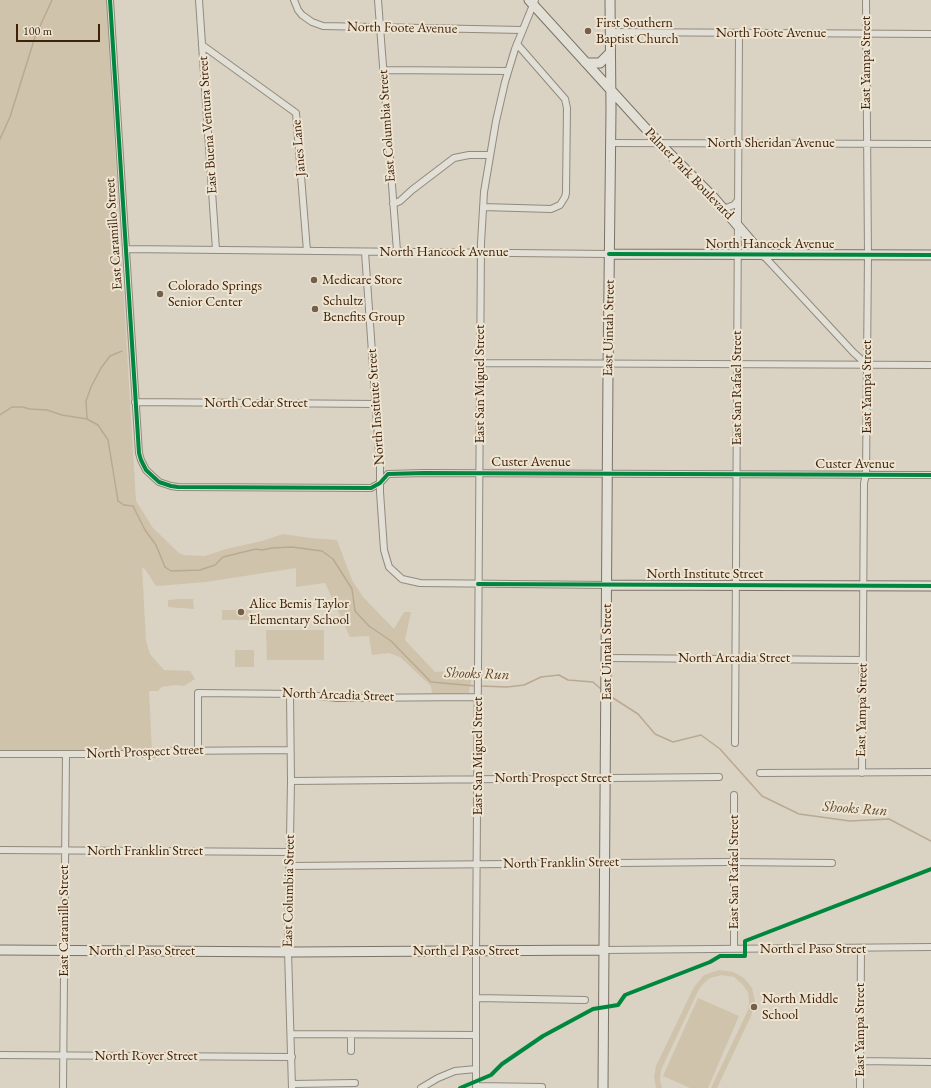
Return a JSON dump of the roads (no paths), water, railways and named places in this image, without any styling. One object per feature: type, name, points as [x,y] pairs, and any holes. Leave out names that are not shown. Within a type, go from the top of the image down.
[{"type":"main road","name":"East Uintah Street","points":[[603,1088],[610,0]]},
{"type":"main road","name":"Palmer Park Boulevard","points":[[532,2],[610,90],[738,225],[763,254]]},
{"type":"main road","points":[[585,62],[600,63],[610,53]]},
{"type":"main road","name":"North Hancock Avenue","points":[[609,254],[931,255]]},
{"type":"main road","name":"North Institute Street","points":[[607,585],[931,586]]},
{"type":"main road","name":"North el Paso Street","points":[[0,950],[604,950]]},
{"type":"street","name":"East Caramillo Street","points":[[110,0],[139,453],[143,466]]},
{"type":"street","name":"East Buena Ventura Street","points":[[199,0],[216,250]]},
{"type":"street","name":"North Foote Avenue","points":[[294,0],[302,15],[317,24],[338,27],[522,30]]},
{"type":"street","name":"East Columbia Street","points":[[378,0],[397,251]]},
{"type":"street","name":"East Yampa Street","points":[[862,773],[864,483],[866,475],[868,255],[866,0]]},
{"type":"street","name":"East San Miguel Street","points":[[476,1087],[480,252],[489,155],[496,121],[508,71],[532,2]]},
{"type":"street","name":"North Foote Avenue","points":[[610,32],[931,34]]},
{"type":"street","name":"East San Rafael Street","points":[[735,743],[739,33]]},
{"type":"street","points":[[483,207],[556,208],[563,202],[566,193],[567,108],[565,99],[517,44]]},
{"type":"street","name":"Janes Lane","points":[[202,45],[296,113],[307,251]]},
{"type":"street","points":[[383,70],[508,71]]},
{"type":"street","name":"North Sheridan Avenue","points":[[610,143],[931,144]]},
{"type":"street","points":[[393,204],[400,201],[454,158],[469,155],[489,155]]},
{"type":"street","points":[[721,207],[726,208],[734,205],[738,200]]},
{"type":"street","name":"North Hancock Avenue","points":[[126,250],[397,251],[609,254]]},
{"type":"street","name":"North Institute Street","points":[[365,252],[376,404],[384,550],[393,572],[402,579],[420,583],[607,585]]},
{"type":"street","name":"Palmer Park Boulevard","points":[[763,254],[853,352],[866,364]]},
{"type":"street","points":[[480,362],[931,365]]},
{"type":"street","name":"North Cedar Street","points":[[136,402],[376,404]]},
{"type":"street","name":"Custer Avenue","points":[[143,466],[149,474],[159,482],[178,487],[371,488],[380,483],[388,474],[608,473],[931,475]]},
{"type":"street","name":"North Arcadia Street","points":[[606,663],[735,658],[863,660]]},
{"type":"street","name":"North Arcadia Street","points":[[198,750],[198,693],[290,694],[337,698],[478,697]]},
{"type":"street","name":"East Columbia Street","points":[[290,694],[291,782],[288,951],[292,1086]]},
{"type":"street","name":"North Prospect Street","points":[[0,754],[150,754],[170,750],[290,750]]},
{"type":"street","name":"East Caramillo Street","points":[[63,1088],[66,754]]},
{"type":"street","points":[[760,773],[931,772]]},
{"type":"street","name":"North Prospect Street","points":[[291,782],[719,777]]},
{"type":"street","name":"East San Rafael Street","points":[[734,795],[734,949]]},
{"type":"street","name":"North Franklin Street","points":[[0,850],[290,852]]},
{"type":"street","name":"North Franklin Street","points":[[290,866],[734,862],[832,863]]},
{"type":"street","name":"North el Paso Street","points":[[604,950],[931,947]]},
{"type":"street","name":"East Yampa Street","points":[[860,1088],[861,948]]},
{"type":"street","points":[[477,998],[585,1000]]},
{"type":"street","points":[[291,1034],[476,1035]]},
{"type":"street","points":[[351,1035],[351,1051]]},
{"type":"street","name":"North Royer Street","points":[[0,1055],[292,1057]]},
{"type":"street","points":[[860,1061],[931,1062]]},
{"type":"street","points":[[421,1088],[448,1073],[460,1070],[476,1069]]},
{"type":"street","points":[[292,1086],[323,1086],[356,1083]]},
{"type":"street","points":[[476,1087],[542,1087]]},
{"type":"waterway","name":"Shooks Run","points":[[0,139],[10,117],[35,37],[52,0]]},
{"type":"waterway","name":"Shooks Run","points":[[87,419],[86,401],[91,387],[101,368],[110,356],[122,351]]},
{"type":"waterway","name":"Shooks Run","points":[[0,415],[12,407],[22,407],[47,410],[62,415],[87,419],[98,425],[108,440],[118,501],[124,505],[133,506],[145,530],[156,545],[165,567],[171,571],[200,570],[215,565],[223,557],[256,549],[262,550],[292,547],[322,551],[333,559],[352,589],[355,611],[369,626],[391,641],[431,682],[476,686]]},
{"type":"waterway","name":"Shooks Run","points":[[480,686],[507,687],[524,685],[541,677],[559,675],[568,680],[593,682],[602,690]]},
{"type":"waterway","name":"Shooks Run","points":[[610,696],[638,714],[655,734],[673,742],[701,735],[720,749],[762,796],[799,814],[850,821],[889,819],[931,841]]},
{"type":"place","name":"First Southern Baptist Church","points":[[588,31]]},
{"type":"place","name":"Medicare Store","points":[[314,280]]},
{"type":"place","name":"Colorado Springs Senior Center","points":[[160,294]]},
{"type":"place","name":"Schultz Benefits Group","points":[[315,309]]},
{"type":"place","name":"Alice Bemis Taylor Elementary School","points":[[241,612]]},
{"type":"place","name":"North Middle School","points":[[754,1007]]}]
